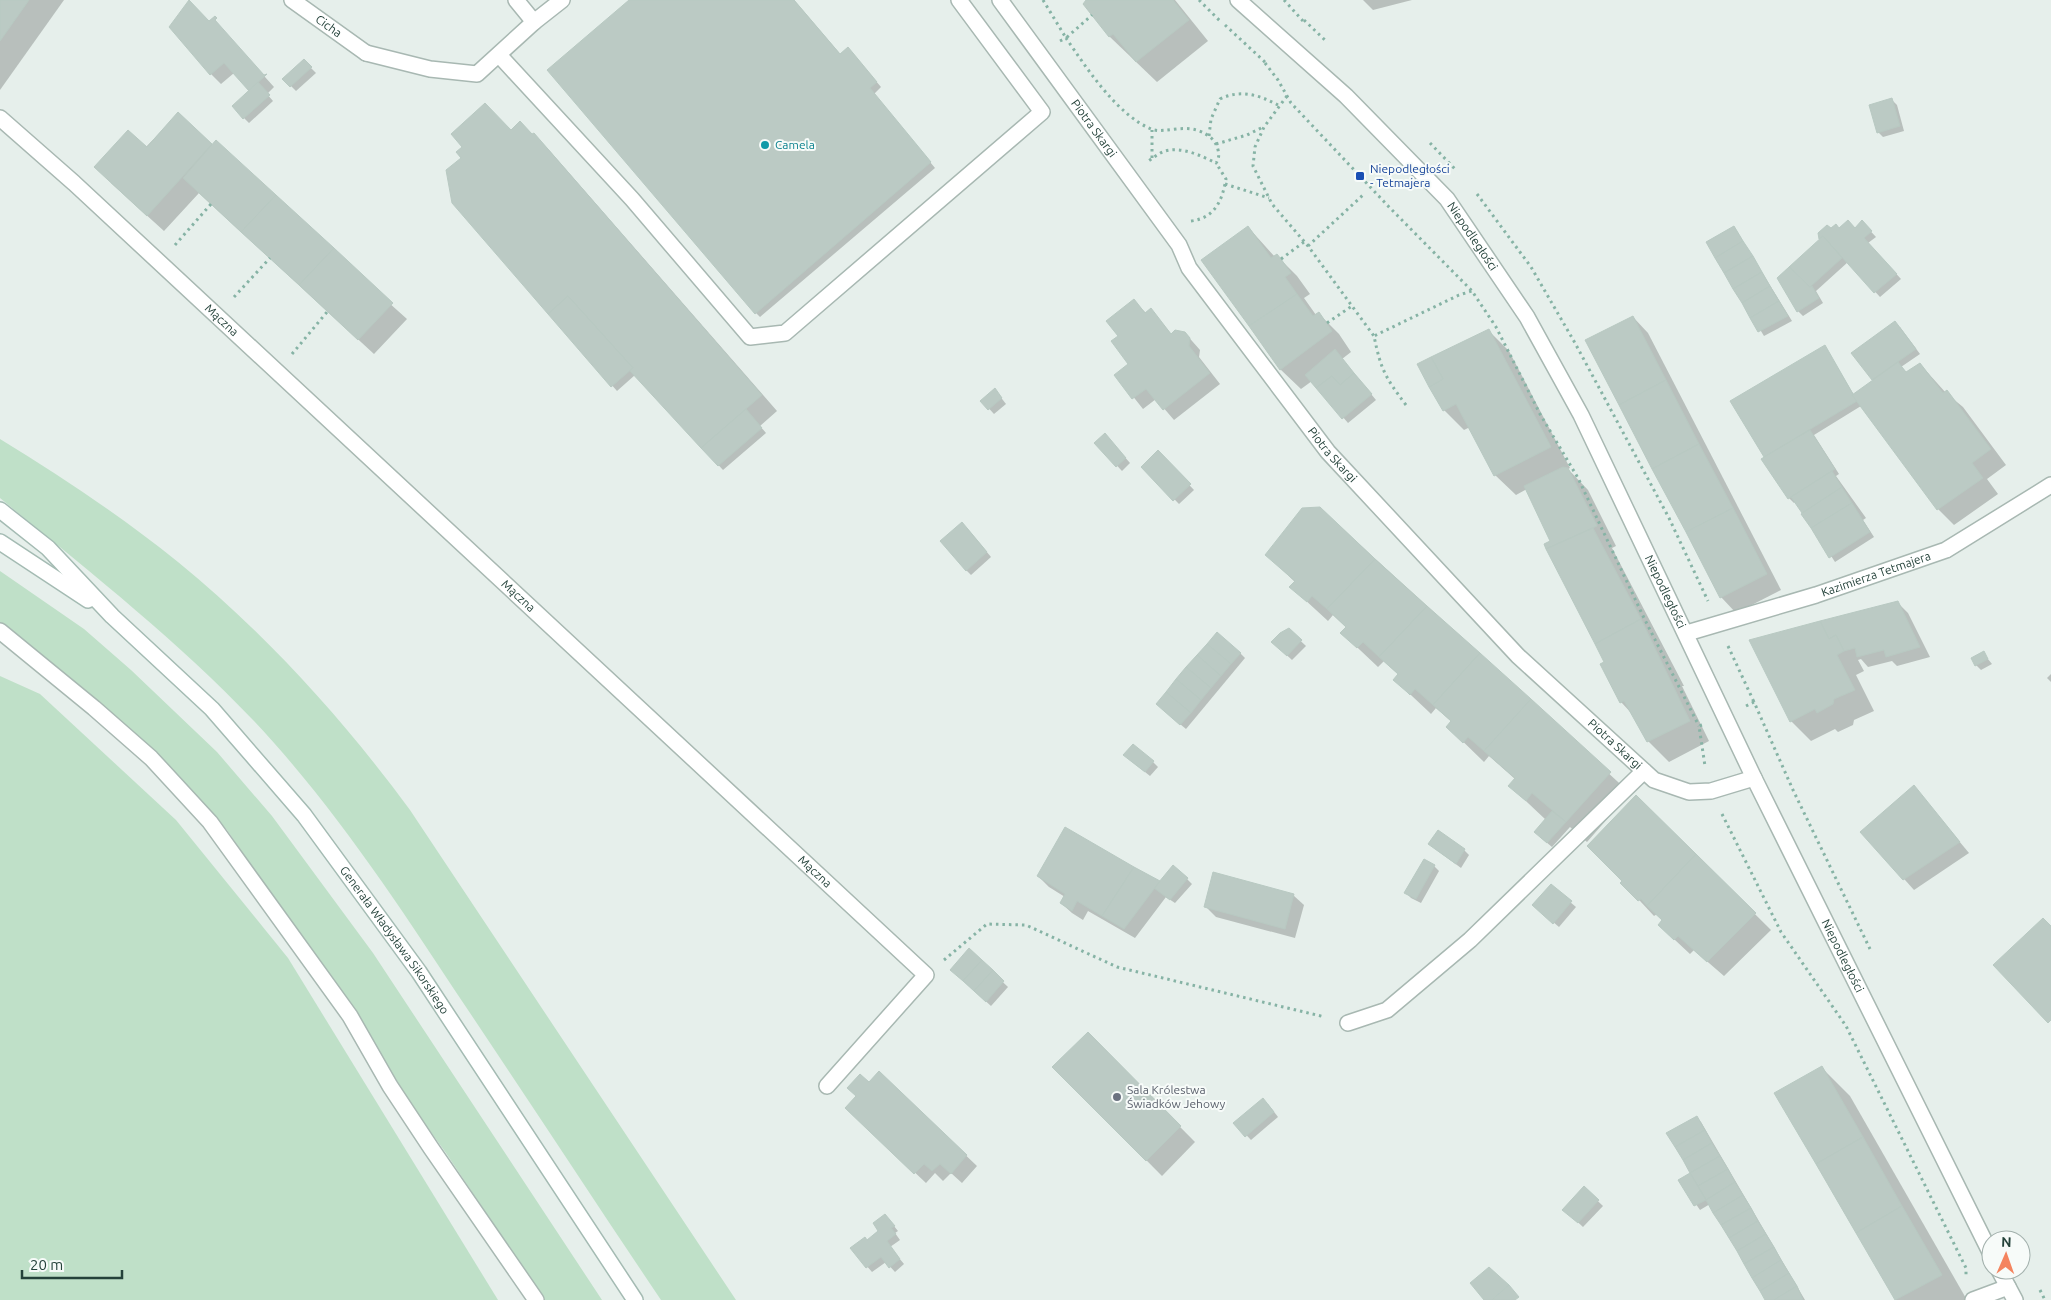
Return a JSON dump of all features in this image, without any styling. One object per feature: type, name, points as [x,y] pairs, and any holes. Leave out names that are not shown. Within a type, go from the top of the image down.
[{"type":"street","name":"Cicha","points":[[292,0],[366,53],[430,69],[477,74],[499,55]]},
{"type":"street","points":[[516,0],[534,22]]},
{"type":"street","points":[[562,0],[534,22],[499,55],[632,199],[750,337],[785,333],[1042,112],[959,0]]},
{"type":"street","name":"Piotra Skargi","points":[[1000,0],[1180,245],[1188,268],[1328,452],[1518,656],[1654,780],[1688,792],[1711,791],[1754,778]]},
{"type":"street","name":"Niepodległości","points":[[1238,0],[1346,96],[1446,199],[1527,317],[1581,415],[1754,778],[1981,1234]]},
{"type":"street","name":"Mączna","points":[[0,118],[74,183],[926,975]]},
{"type":"street","name":"Kazimierza Tetmajera","points":[[1687,634],[1816,595],[1946,550],[2051,485]]},
{"type":"street","name":"Generała Władysława Sikorskiego","points":[[0,510],[48,548],[112,616],[212,709],[304,815],[420,972],[635,1300]]},
{"type":"street","name":"Generała Władysława Sikorskiego","points":[[0,542],[112,616]]},
{"type":"street","points":[[0,631],[94,708],[151,758],[210,822],[350,1016],[390,1086],[536,1300]]},
{"type":"street","points":[[1348,1023],[1387,1010],[1470,940],[1644,771]]},
{"type":"street","points":[[827,1086],[926,975]]},
{"type":"street","points":[[1973,1300],[2011,1294],[2004,1280]]},
{"type":"path","points":[[1042,0],[1066,38],[1106,91],[1130,114],[1152,130],[1186,128],[1209,136],[1216,144],[1219,154],[1216,163]]},
{"type":"path","points":[[1056,44],[1066,38],[1092,15]]},
{"type":"path","points":[[1265,63],[1291,103],[1390,208],[1472,291],[1496,327],[1540,414],[1578,478],[1644,618],[1699,726],[1701,751],[1711,791],[1781,932],[1846,1026],[1966,1268],[1967,1281]]},
{"type":"path","points":[[1209,136],[1212,118],[1220,99],[1230,94],[1262,96],[1278,105]]},
{"type":"path","points":[[1287,96],[1278,105],[1264,127],[1255,147],[1253,166],[1269,198],[1306,244],[1374,336],[1381,368],[1388,382],[1406,405]]},
{"type":"path","points":[[1216,144],[1247,135],[1264,127]]},
{"type":"path","points":[[1152,130],[1152,159]]},
{"type":"path","points":[[1146,163],[1164,151],[1172,150],[1204,157],[1216,163],[1226,179],[1222,199],[1214,211],[1202,220],[1188,222]]},
{"type":"path","points":[[1225,184],[1269,198]]},
{"type":"path","points":[[1281,259],[1306,244],[1363,195]]},
{"type":"path","points":[[172,248],[211,204]]},
{"type":"path","points":[[230,301],[270,258]]},
{"type":"path","points":[[1374,336],[1459,295],[1472,291]]},
{"type":"path","points":[[1327,324],[1352,306]]},
{"type":"path","points":[[290,356],[328,312]]},
{"type":"path","points":[[1643,471],[1682,550]]},
{"type":"path","points":[[1699,726],[1754,702],[1793,790],[1873,955]]},
{"type":"path","points":[[926,975],[986,924],[1026,925],[1117,967],[1348,1023]]},
{"type":"green space","points":[[0,439],[91,498],[178,562],[242,618],[272,648],[358,743],[410,810],[736,1300],[661,1300],[391,895],[312,787],[253,720],[193,661],[130,605],[0,498]]},
{"type":"green space","points":[[0,571],[84,629],[131,670],[217,752],[272,816],[373,953],[602,1300],[544,1300],[446,1153],[412,1106],[378,1049],[227,830],[163,762],[123,723],[83,688],[0,624]]},
{"type":"green space","points":[[0,676],[40,694],[176,820],[288,958],[498,1300],[0,1300]]},
{"type":"building","points":[[0,0],[29,0],[0,41]]},
{"type":"building","points":[[189,0],[209,21],[215,16],[217,18],[215,20],[264,75],[267,74],[249,91],[224,63],[210,75],[169,27]]},
{"type":"building","name":"Camela","points":[[629,0],[794,0],[840,54],[848,47],[877,82],[870,88],[931,162],[755,314],[547,70]]},
{"type":"building","points":[[1086,0],[1173,0],[1189,20],[1136,62],[1113,34],[1109,37],[1083,4]]},
{"type":"building","points":[[304,59],[312,67],[290,87],[282,79]]},
{"type":"building","points":[[258,82],[270,95],[243,119],[232,106]]},
{"type":"building","points":[[1892,98],[1900,126],[1877,133],[1869,105]]},
{"type":"building","points":[[485,103],[511,130],[520,121],[532,134],[534,133],[762,395],[701,448],[630,371],[633,368],[568,296],[548,314],[452,203],[446,170],[461,158],[456,152],[462,147],[451,134]]},
{"type":"building","points":[[178,112],[212,144],[147,216],[94,167],[128,130],[147,147]]},
{"type":"building","points":[[216,140],[276,195],[241,232],[183,178]]},
{"type":"building","points":[[276,195],[334,248],[299,285],[241,232]]},
{"type":"building","points":[[1848,220],[1855,228],[1862,220],[1872,231],[1864,238],[1897,274],[1874,293],[1823,236],[1819,239],[1818,233],[1827,225],[1831,228],[1836,224],[1839,228]]},
{"type":"building","points":[[1248,226],[1271,258],[1277,254],[1281,259],[1291,273],[1285,277],[1297,294],[1249,326],[1201,260]]},
{"type":"building","points":[[1734,226],[1743,241],[1715,258],[1706,242]]},
{"type":"building","points":[[1823,236],[1842,258],[1810,287],[1789,267]]},
{"type":"building","points":[[1743,241],[1753,256],[1724,273],[1715,258]]},
{"type":"building","points":[[334,248],[393,303],[358,340],[299,285]]},
{"type":"building","points":[[1753,256],[1762,272],[1733,289],[1724,273]]},
{"type":"building","points":[[1789,267],[1810,287],[1812,286],[1819,298],[1797,312],[1777,278]]},
{"type":"building","points":[[1762,272],[1770,286],[1742,303],[1733,289]]},
{"type":"building","points":[[1770,286],[1779,301],[1750,318],[1742,303]]},
{"type":"building","points":[[1297,294],[1313,316],[1319,312],[1332,331],[1280,370],[1249,326]]},
{"type":"building","points":[[568,296],[633,368],[611,387],[548,314]]},
{"type":"building","points":[[1134,299],[1145,313],[1151,308],[1171,334],[1175,330],[1185,332],[1190,338],[1189,346],[1210,373],[1163,410],[1146,389],[1132,399],[1114,375],[1128,364],[1111,341],[1118,336],[1106,321]]},
{"type":"building","points":[[1779,301],[1788,316],[1758,332],[1750,318]]},
{"type":"building","points":[[1633,316],[1666,380],[1619,405],[1585,340]]},
{"type":"building","points":[[1895,321],[1916,349],[1872,380],[1851,353]]},
{"type":"building","points":[[1489,329],[1551,447],[1494,476],[1456,404],[1443,411],[1429,387],[1443,379],[1431,357]]},
{"type":"building","points":[[1825,345],[1857,401],[1764,457],[1730,401]]},
{"type":"building","points":[[1335,349],[1354,373],[1340,385],[1332,376],[1316,388],[1305,375]]},
{"type":"building","points":[[1431,357],[1443,379],[1429,387],[1417,364]]},
{"type":"building","points":[[1898,362],[1906,372],[1920,363],[1943,393],[1947,390],[1991,449],[1972,463],[1983,478],[1937,510],[1852,395]]},
{"type":"building","points":[[1354,373],[1372,394],[1342,419],[1316,388],[1332,376],[1340,385]]},
{"type":"building","points":[[1666,380],[1699,444],[1652,469],[1619,405]]},
{"type":"building","points":[[995,388],[1002,398],[988,410],[980,401]]},
{"type":"building","points":[[746,409],[762,428],[718,466],[701,448]]},
{"type":"building","points":[[1810,430],[1835,469],[1788,499],[1761,459]]},
{"type":"building","points":[[1105,433],[1126,458],[1116,467],[1094,443]]},
{"type":"building","points":[[1699,444],[1733,508],[1686,532],[1652,469]]},
{"type":"building","points":[[1158,450],[1191,484],[1173,501],[1141,467]]},
{"type":"building","points":[[1563,467],[1568,468],[1597,526],[1546,549],[1544,544],[1550,541],[1524,486]]},
{"type":"building","points":[[1832,471],[1842,487],[1802,513],[1791,497]]},
{"type":"building","points":[[1842,487],[1852,503],[1811,528],[1801,514]]},
{"type":"building","points":[[1852,503],[1870,532],[1829,558],[1811,528]]},
{"type":"building","points":[[1320,507],[1375,559],[1327,609],[1312,596],[1307,602],[1289,587],[1295,581],[1265,555],[1302,508]]},
{"type":"building","points":[[1733,508],[1767,574],[1720,598],[1686,532]]},
{"type":"building","points":[[962,522],[987,552],[966,571],[940,541]]},
{"type":"building","points":[[1593,528],[1641,619],[1595,644],[1546,549]]},
{"type":"building","points":[[1375,559],[1427,606],[1379,657],[1363,642],[1357,648],[1340,633],[1346,627],[1327,609]]},
{"type":"building","points":[[1898,601],[1920,647],[1886,657],[1884,650],[1857,657],[1855,648],[1844,651],[1836,635],[1829,639],[1820,621]]},
{"type":"building","points":[[1427,606],[1480,653],[1433,705],[1415,689],[1410,695],[1393,680],[1398,674],[1379,657]]},
{"type":"building","points":[[1641,619],[1690,721],[1647,742],[1624,701],[1620,703],[1600,664],[1604,662],[1595,644]]},
{"type":"building","points":[[1820,621],[1829,639],[1836,635],[1844,651],[1837,655],[1855,690],[1834,699],[1833,704],[1817,713],[1815,709],[1790,722],[1749,640]]},
{"type":"building","points":[[1289,628],[1302,640],[1287,656],[1271,642],[1280,633]]},
{"type":"building","points":[[1217,632],[1241,653],[1231,664],[1207,644]]},
{"type":"building","points":[[1207,644],[1231,664],[1221,676],[1197,655]]},
{"type":"building","points":[[1984,651],[1988,659],[1975,666],[1971,658]]},
{"type":"building","points":[[1480,653],[1531,699],[1484,751],[1468,737],[1463,743],[1446,727],[1451,721],[1433,705]]},
{"type":"building","points":[[1197,655],[1221,676],[1211,688],[1186,667]]},
{"type":"building","points":[[1186,667],[1211,688],[1201,700],[1176,679]]},
{"type":"building","points":[[1176,679],[1201,700],[1191,713],[1166,692]]},
{"type":"building","points":[[1166,692],[1191,713],[1180,725],[1156,704]]},
{"type":"building","points":[[1531,699],[1611,772],[1566,822],[1532,793],[1526,801],[1508,786],[1515,778],[1484,751]]},
{"type":"building","points":[[1133,744],[1154,761],[1145,772],[1123,755]]},
{"type":"building","points":[[1914,785],[1960,842],[1903,880],[1860,832]]},
{"type":"building","points":[[1636,795],[1696,854],[1647,906],[1641,899],[1638,901],[1620,883],[1622,881],[1587,846]]},
{"type":"building","points":[[1552,811],[1566,822],[1547,843],[1534,832]]},
{"type":"building","points":[[1065,827],[1134,867],[1102,916],[1077,901],[1072,911],[1060,903],[1065,894],[1037,876]]},
{"type":"building","points":[[1438,830],[1465,849],[1456,864],[1428,844]]},
{"type":"building","points":[[1696,854],[1756,913],[1707,962],[1678,936],[1674,940],[1658,925],[1662,920],[1647,906]]},
{"type":"building","points":[[1424,859],[1435,865],[1416,899],[1404,893]]},
{"type":"building","points":[[1173,865],[1188,878],[1170,900],[1154,888]]},
{"type":"building","points":[[1134,867],[1160,881],[1124,929],[1102,916]]},
{"type":"building","points":[[1213,872],[1294,894],[1285,929],[1204,907]]},
{"type":"building","points":[[1551,884],[1572,901],[1553,924],[1532,905]]},
{"type":"building","points":[[2043,918],[2051,926],[2051,1020],[2048,1023],[1993,965]]},
{"type":"building","points":[[969,948],[982,960],[963,981],[950,970]]},
{"type":"building","points":[[982,960],[993,970],[974,991],[963,981]]},
{"type":"building","points":[[993,970],[1004,981],[986,1002],[974,991]]},
{"type":"building","name":"Sala Królestwa Świadków Jehowy","points":[[1088,1032],[1181,1126],[1146,1161],[1052,1067]]},
{"type":"building","points":[[1822,1066],[1863,1137],[1816,1164],[1774,1093]]},
{"type":"building","points":[[879,1071],[967,1155],[951,1174],[940,1164],[932,1171],[924,1164],[914,1174],[845,1108],[856,1096],[847,1088],[860,1074],[869,1082]]},
{"type":"building","points":[[1263,1098],[1274,1112],[1245,1137],[1233,1123]]},
{"type":"building","points":[[1697,1116],[1705,1130],[1675,1147],[1666,1133]]},
{"type":"building","points":[[1705,1130],[1712,1143],[1683,1160],[1675,1147]]},
{"type":"building","points":[[1863,1137],[1902,1206],[1856,1233],[1816,1164]]},
{"type":"building","points":[[1712,1143],[1720,1156],[1690,1173],[1683,1160]]},
{"type":"building","points":[[1720,1156],[1728,1169],[1698,1186],[1690,1173]]},
{"type":"building","points":[[1728,1169],[1735,1182],[1706,1200],[1698,1186]]},
{"type":"building","points":[[1690,1173],[1706,1200],[1694,1206],[1678,1180]]},
{"type":"building","points":[[1735,1182],[1743,1195],[1713,1213],[1706,1200]]},
{"type":"building","points":[[1584,1186],[1599,1200],[1578,1223],[1562,1210]]},
{"type":"building","points":[[1743,1195],[1751,1208],[1721,1225],[1713,1213]]},
{"type":"building","points":[[1902,1206],[1942,1275],[1895,1300],[1856,1233]]},
{"type":"building","points":[[1751,1208],[1758,1221],[1729,1238],[1721,1225]]},
{"type":"building","points":[[885,1214],[895,1226],[891,1228],[896,1234],[887,1241],[900,1259],[889,1268],[881,1257],[866,1268],[850,1248],[865,1237],[867,1240],[878,1231],[873,1223]]},
{"type":"building","points":[[1758,1221],[1766,1234],[1737,1251],[1729,1238]]},
{"type":"building","points":[[1766,1234],[1774,1247],[1744,1264],[1737,1251]]},
{"type":"building","points":[[1774,1247],[1781,1260],[1752,1278],[1744,1264]]},
{"type":"building","points":[[1781,1260],[1789,1273],[1760,1291],[1752,1278]]},
{"type":"building","points":[[1489,1267],[1509,1285],[1492,1300],[1484,1300],[1470,1283]]},
{"type":"building","points":[[1789,1273],[1797,1286],[1774,1300],[1765,1300],[1760,1291]]},
{"type":"building","points":[[1509,1285],[1519,1297],[1515,1300],[1492,1300]]},
{"type":"building","points":[[1797,1286],[1803,1300],[1774,1300]]},
{"type":"place","name":"Camela","points":[[765,145]]},
{"type":"place","name":"Niepodległości - Tetmajera","points":[[1360,176]]},
{"type":"place","name":"Sala Królestwa Świadków Jehowy","points":[[1117,1097]]}]
